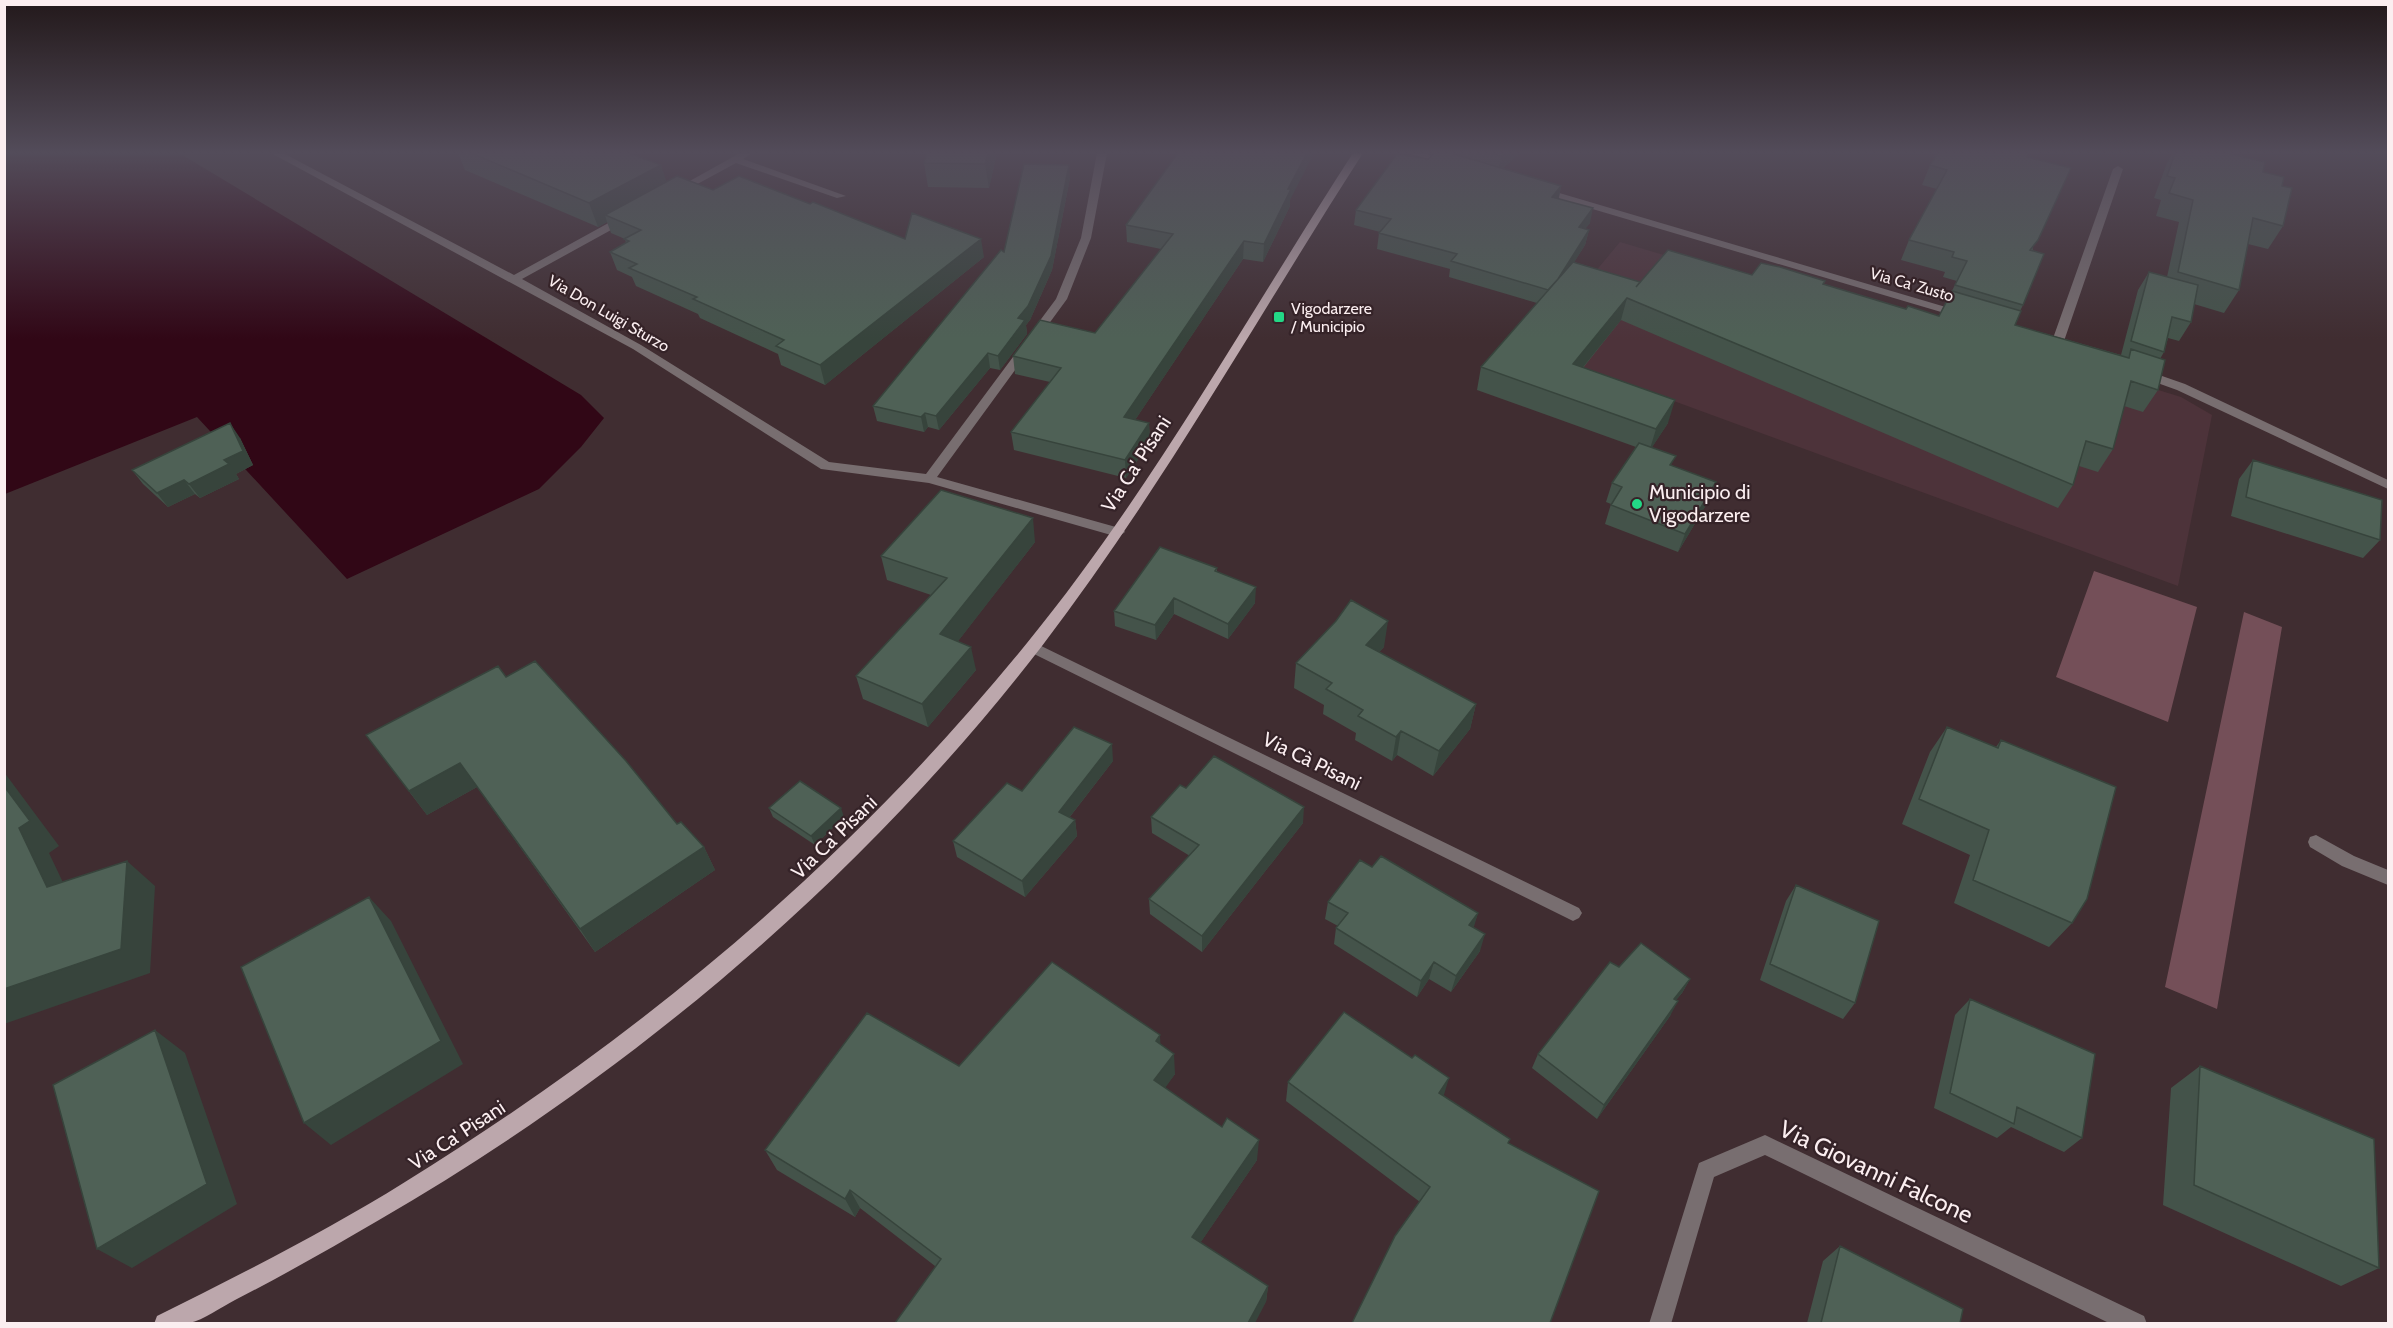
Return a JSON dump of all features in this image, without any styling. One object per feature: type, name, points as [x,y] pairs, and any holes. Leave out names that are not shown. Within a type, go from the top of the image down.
[{"type":"main road","name":"Via Ca' Pisani","points":[[165,1323],[255,1281],[355,1225],[554,1098],[737,955],[832,870],[897,804],[969,724],[1033,647],[1118,532],[1318,215]]},
{"type":"street","name":"Via Don Luigi Sturzo","points":[[393,215],[637,347],[826,466],[929,479],[1118,532]]},
{"type":"street","points":[[514,279],[632,215]]},
{"type":"street","points":[[929,479],[1061,299],[1086,238],[1090,215]]},
{"type":"street","name":"Via Ca' Zusto","points":[[1624,215],[1971,318]]},
{"type":"street","points":[[2058,344],[2102,215]]},
{"type":"street","points":[[2125,367],[2181,387],[2388,484]]},
{"type":"street","name":"Via Cà Pisani","points":[[1033,647],[1573,913]]},
{"type":"street","points":[[2316,842],[2348,861],[2388,878]]},
{"type":"street","name":"Via Giovanni Falcone","points":[[1660,1323],[1706,1170],[1765,1144],[2136,1323]]},
{"type":"shaded area","points":[[5,215],[282,215],[581,395],[604,418],[581,447],[539,489],[347,579],[197,417],[5,494]]},
{"type":"shaded area","points":[[1620,242],[1758,283],[1769,270],[2181,397],[2212,415],[2178,586],[1524,346],[1555,320]]},
{"type":"shaded area","points":[[2094,571],[2197,607],[2168,722],[2056,677]]},
{"type":"shaded area","points":[[2244,612],[2282,627],[2217,1009],[2165,987]]},
{"type":"building","points":[[605,215],[845,215],[905,239],[911,215],[917,215],[981,239],[820,365],[776,346],[784,340],[693,299],[697,297],[629,268],[637,264],[610,252],[629,241],[624,239],[641,230]]},
{"type":"building","points":[[1012,215],[1059,215],[1051,256],[1028,306],[1018,318],[1025,320],[998,356],[988,353],[936,416],[925,413],[921,417],[873,406],[1001,250],[1004,252]]},
{"type":"building","points":[[1133,215],[1278,215],[1264,244],[1244,241],[1124,417],[1149,423],[1125,460],[1011,432],[1061,368],[1013,356],[1040,320],[1095,333],[1173,234],[1126,225]]},
{"type":"building","points":[[1375,215],[1588,215],[1579,227],[1589,230],[1558,279],[1548,290],[1451,261],[1457,254],[1379,233],[1391,219]]},
{"type":"building","points":[[1923,215],[2049,215],[2038,240],[2030,250],[2044,254],[2023,305],[1955,285],[1967,261],[1952,257],[1954,252],[1909,240]]},
{"type":"building","points":[[2190,215],[2286,215],[2283,226],[2253,218],[2239,290],[2178,272]]},
{"type":"building","points":[[1668,250],[1752,275],[1761,263],[1780,267],[1825,281],[1823,284],[1906,309],[1908,306],[1939,316],[1952,291],[2021,311],[2015,325],[2129,358],[2131,349],[2165,360],[2158,390],[2131,381],[2113,449],[2086,441],[2073,485],[1627,298],[1573,364],[1675,400],[1656,429],[1481,367],[1573,262],[1640,282],[1636,287]]},
{"type":"building","points":[[2149,272],[2198,285],[2191,322],[2172,317],[2164,352],[2131,341]]},
{"type":"building","points":[[230,423],[243,451],[224,460],[229,464],[189,484],[184,480],[157,493],[132,470]]},
{"type":"building","points":[[1639,443],[1676,456],[1670,465],[1716,482],[1685,534],[1611,505],[1622,487],[1612,483]]},
{"type":"building","points":[[2253,460],[2382,500],[2380,540],[2246,497]]},
{"type":"building","points":[[941,490],[1033,518],[940,634],[971,647],[922,704],[856,676],[947,578],[881,556]]},
{"type":"building","points":[[1160,547],[1217,568],[1215,571],[1256,587],[1228,624],[1174,598],[1155,625],[1114,611]]},
{"type":"building","points":[[1351,600],[1388,621],[1366,645],[1476,704],[1439,751],[1401,731],[1396,737],[1358,716],[1363,710],[1326,689],[1332,683],[1296,663],[1336,621]]},
{"type":"building","points":[[535,661],[626,761],[677,824],[681,822],[704,847],[580,929],[460,763],[409,791],[366,735],[498,666],[506,677]]},
{"type":"building","points":[[1074,727],[1112,744],[1059,812],[1075,820],[1022,881],[953,841],[1007,783],[1022,791]]},
{"type":"building","points":[[1947,727],[1998,748],[2001,740],[2116,787],[2087,899],[2072,923],[1973,880],[1989,830],[1919,799]]},
{"type":"building","points":[[1214,756],[1304,807],[1202,936],[1149,899],[1199,845],[1151,817],[1180,785],[1186,788]]},
{"type":"building","points":[[800,781],[841,808],[811,836],[769,808]]},
{"type":"building","points":[[4,786],[30,821],[19,828],[47,887],[127,861],[121,949],[4,989]]},
{"type":"building","points":[[1381,856],[1478,913],[1469,925],[1485,934],[1456,976],[1434,962],[1421,981],[1336,928],[1348,913],[1328,902],[1360,860],[1372,867]]},
{"type":"building","points":[[1796,885],[1879,921],[1855,1003],[1770,964]]},
{"type":"building","points":[[369,897],[441,1041],[304,1123],[241,967]]},
{"type":"building","points":[[1641,943],[1690,979],[1674,999],[1678,1001],[1604,1105],[1538,1054],[1610,962],[1619,967]]},
{"type":"building","points":[[1052,962],[1160,1035],[1156,1041],[1174,1054],[1154,1080],[1222,1127],[1227,1118],[1259,1140],[1192,1237],[1268,1286],[1248,1323],[895,1323],[941,1259],[850,1190],[845,1199],[765,1150],[867,1013],[959,1066]]},
{"type":"building","points":[[1970,999],[2095,1054],[2082,1138],[2017,1107],[2014,1124],[1950,1093]]},
{"type":"building","points":[[1344,1012],[1412,1058],[1415,1055],[1449,1078],[1439,1093],[1510,1139],[1508,1143],[1599,1191],[1550,1323],[1352,1323],[1395,1236],[1430,1187],[1288,1082]]},
{"type":"building","points":[[155,1030],[207,1184],[97,1249],[53,1085]]},
{"type":"building","points":[[2200,1066],[2374,1139],[2379,1268],[2194,1185]]},
{"type":"building","points":[[1840,1246],[1963,1309],[1960,1323],[1821,1323]]},
{"type":"place","name":"Vigodarzere / Municipio","points":[[1279,317]]},
{"type":"place","name":"Municipio di Vigodarzere","points":[[1637,504]]}]
